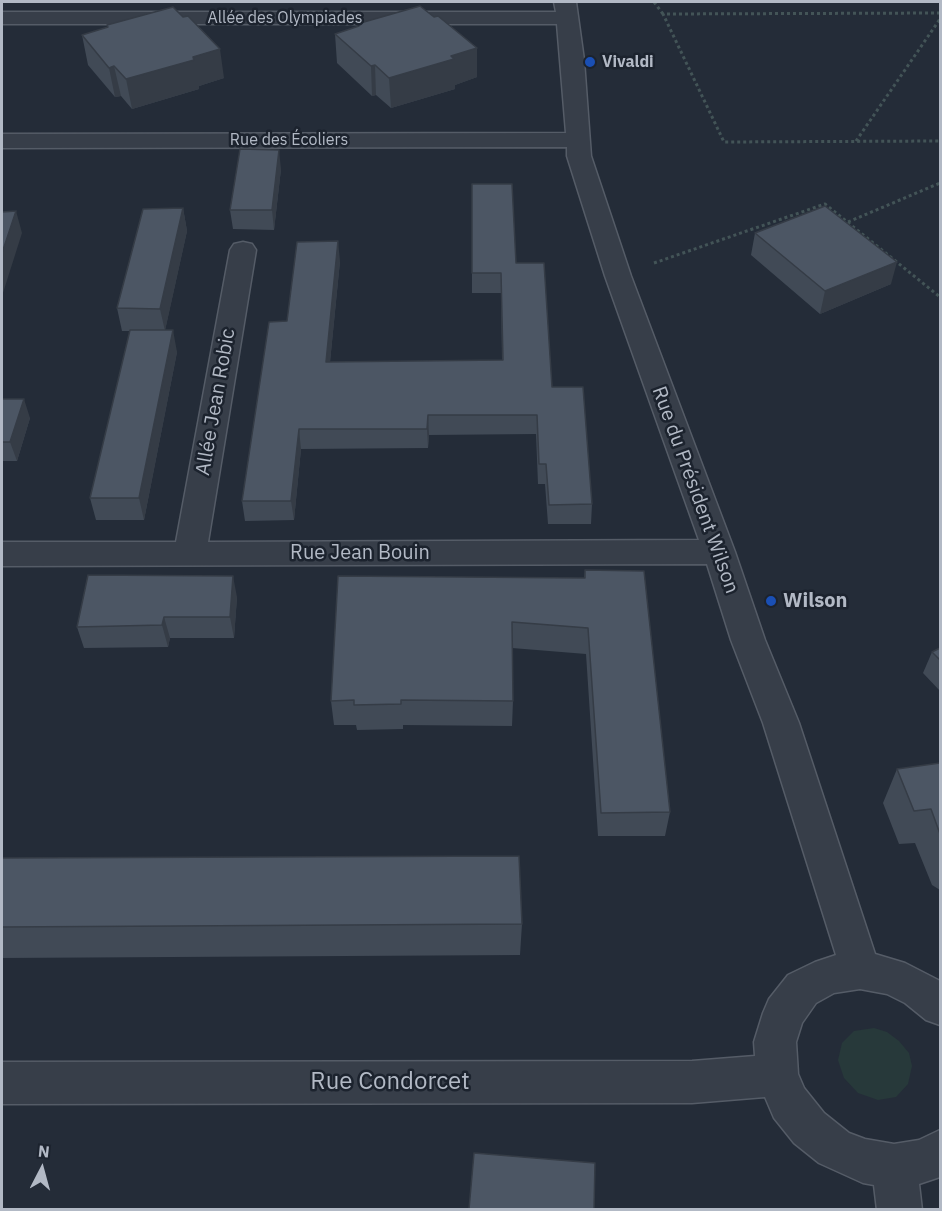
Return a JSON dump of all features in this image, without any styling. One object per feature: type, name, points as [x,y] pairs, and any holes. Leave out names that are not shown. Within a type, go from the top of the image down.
[{"type":"street","name":"Allée des Olympiades","points":[[2,18],[566,10]]},
{"type":"street","name":"Rue du Président Wilson","points":[[566,10],[579,156],[618,276],[719,552],[826,858],[860,970]]},
{"type":"street","name":"Rue des Écoliers","points":[[2,141],[577,140]]},
{"type":"street","name":"Allée Jean Robic","points":[[190,554],[243,250]]},
{"type":"street","name":"Rue Jean Bouin","points":[[2,554],[719,552]]},
{"type":"street","points":[[940,1006],[920,989],[900,980],[860,970],[829,975],[802,989],[783,1013],[775,1042],[777,1075],[789,1103],[808,1128],[834,1148],[863,1161],[894,1166],[925,1161],[940,1152]]},
{"type":"street","name":"Rue Condorcet","points":[[2,1083],[692,1082],[777,1075]]},
{"type":"street","points":[[894,1166],[900,1209]]},
{"type":"path","points":[[654,2],[663,14],[724,142],[940,141]]},
{"type":"path","points":[[663,14],[940,13]]},
{"type":"path","points":[[855,142],[940,20]]},
{"type":"path","points":[[848,222],[940,183]]},
{"type":"path","points":[[618,276],[825,204],[940,297]]},
{"type":"shaded area","points":[[874,1028],[887,1032],[909,1053],[912,1066],[908,1084],[896,1097],[878,1100],[858,1093],[844,1078],[838,1060],[842,1043],[854,1031]]},
{"type":"building","points":[[420,6],[434,17],[438,16],[477,48],[451,56],[454,59],[389,78],[375,65],[371,66],[335,34],[359,26],[357,24]]},
{"type":"building","points":[[173,7],[183,17],[188,16],[220,49],[193,57],[194,60],[126,79],[114,66],[109,68],[82,35],[108,27],[107,25]]},
{"type":"building","points":[[240,149],[279,150],[272,210],[230,210]]},
{"type":"building","points":[[472,184],[512,184],[516,263],[544,263],[552,387],[583,387],[592,504],[549,505],[546,464],[539,464],[537,415],[428,415],[427,429],[299,429],[291,501],[242,501],[269,322],[287,321],[297,242],[338,241],[326,362],[503,360],[501,273],[472,273]]},
{"type":"building","points":[[825,206],[897,262],[825,291],[755,233]]},
{"type":"building","points":[[183,208],[160,309],[117,308],[143,209]]},
{"type":"building","points":[[16,211],[2,253],[2,212]]},
{"type":"building","points":[[130,330],[173,330],[139,498],[90,498]]},
{"type":"building","points":[[2,399],[24,399],[10,442],[2,442]]},
{"type":"building","points":[[585,570],[644,571],[670,812],[601,813],[588,628],[512,622],[513,701],[401,700],[401,704],[354,705],[354,700],[331,701],[338,576],[585,578]]},
{"type":"building","points":[[88,575],[233,576],[230,617],[164,617],[162,625],[77,627]]},
{"type":"building","points":[[940,648],[940,660],[932,652]]},
{"type":"building","points":[[940,763],[940,834],[931,809],[914,811],[897,769]]},
{"type":"building","points":[[519,856],[522,924],[2,927],[2,858]]},
{"type":"building","points":[[474,1153],[595,1163],[594,1209],[469,1209]]},
{"type":"place","name":"Vivaldi","points":[[590,62]]},
{"type":"place","name":"Wilson","points":[[771,601]]}]
